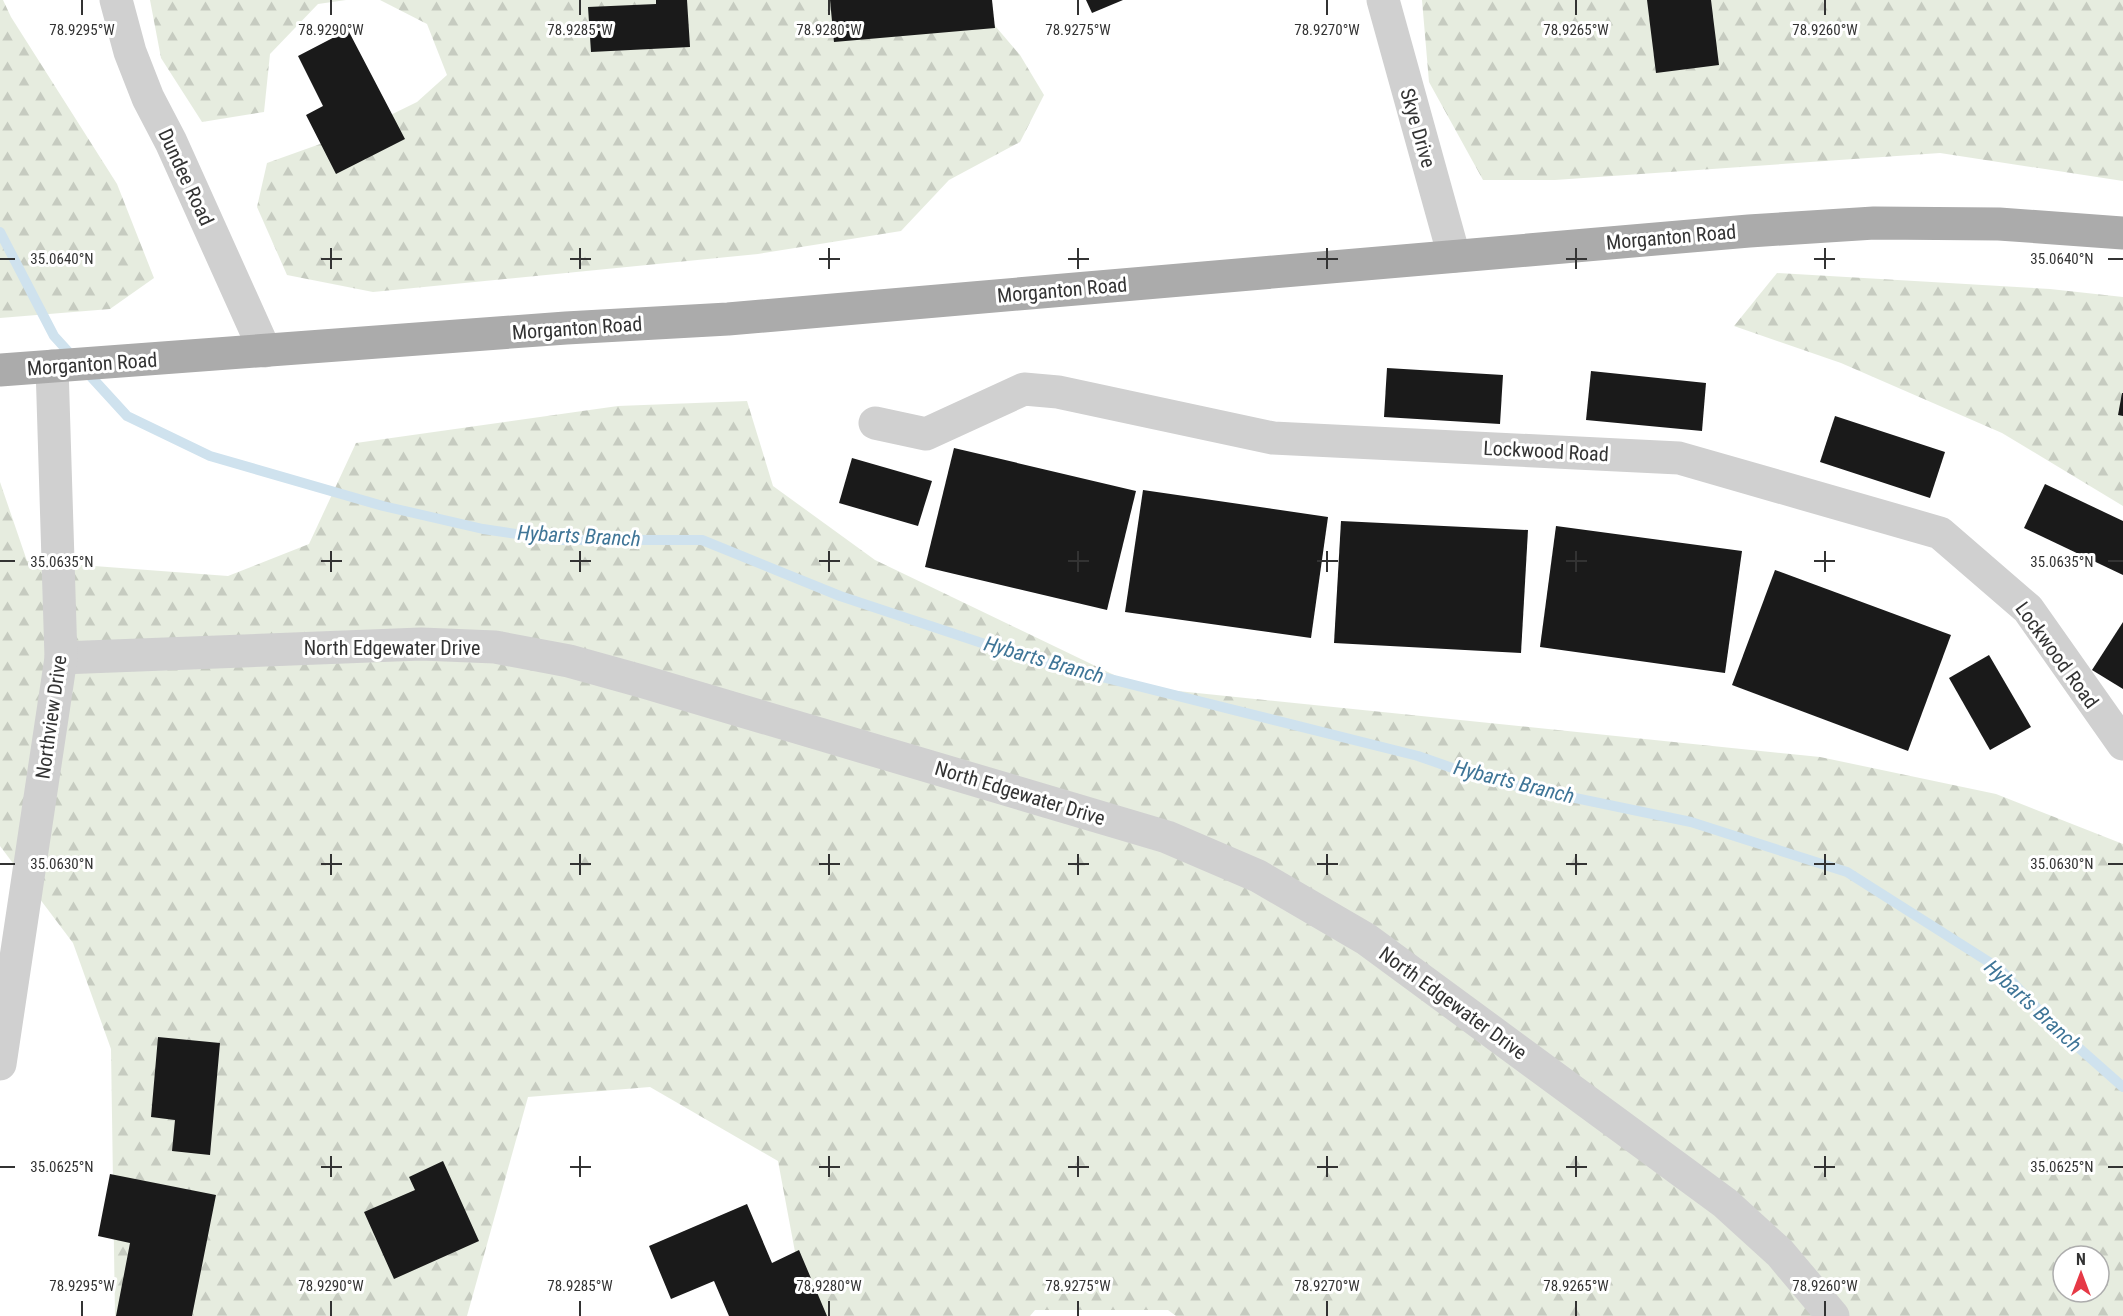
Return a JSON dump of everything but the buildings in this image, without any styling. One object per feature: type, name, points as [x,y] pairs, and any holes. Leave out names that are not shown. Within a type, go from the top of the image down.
[{"type":"main road","name":"Morganton Road","points":[[0,370],[566,328],[728,319],[1749,231],[1874,223],[1999,224],[2123,233]]},
{"type":"street","name":"Dundee Road","points":[[116,0],[130,52],[148,98],[171,142],[265,351]]},
{"type":"street","name":"Skye Drive","points":[[1383,0],[1454,256]]},
{"type":"street","name":"Northview Drive","points":[[0,1064],[61,658],[52,366]]},
{"type":"street","name":"Lockwood Road","points":[[874,423],[926,434],[1024,389],[1058,392],[1273,438],[1679,458],[1941,533],[2028,609],[2123,744]]},
{"type":"street","name":"North Edgewater Drive","points":[[61,658],[421,644],[495,647],[569,661],[641,681],[1167,837],[1258,876],[1366,939],[1725,1203],[1780,1253],[1833,1316]]},
{"type":"green space","points":[[0,0],[3,0],[11,17],[117,184],[154,278],[110,309],[0,318]]},
{"type":"green space","points":[[150,0],[346,0],[318,4],[270,54],[264,112],[202,122],[161,58]]},
{"type":"green space","points":[[380,0],[973,0],[1020,55],[1044,95],[1020,142],[949,180],[901,231],[758,254],[373,292],[287,275],[257,207],[267,163],[362,129],[417,102],[447,75],[427,24]]},
{"type":"green space","points":[[1422,0],[2123,0],[2123,181],[1940,153],[1555,180],[1483,180],[1429,82]]},
{"type":"green space","points":[[1777,273],[2050,289],[2123,297],[2123,506],[2002,433],[1841,363],[1734,326]]},
{"type":"green space","points":[[747,401],[773,486],[875,560],[1139,687],[1820,757],[1996,794],[2123,844],[2123,1316],[1176,1316],[1168,1310],[1035,1310],[1030,1316],[807,1316],[778,1161],[650,1087],[528,1097],[467,1316],[115,1316],[111,1049],[73,943],[0,846],[0,482],[27,561],[228,576],[309,544],[356,443],[618,406]]},
{"type":"waterway","name":"Hybarts Branch","points":[[0,232],[54,336],[74,358]]},
{"type":"waterway","name":"Hybarts Branch","points":[[84,369],[127,416],[210,456],[383,506],[483,529],[556,540],[702,540],[840,596],[1030,659],[1418,756],[1484,779],[1691,822],[1847,872],[2000,969],[2053,1025],[2123,1087]]}]
